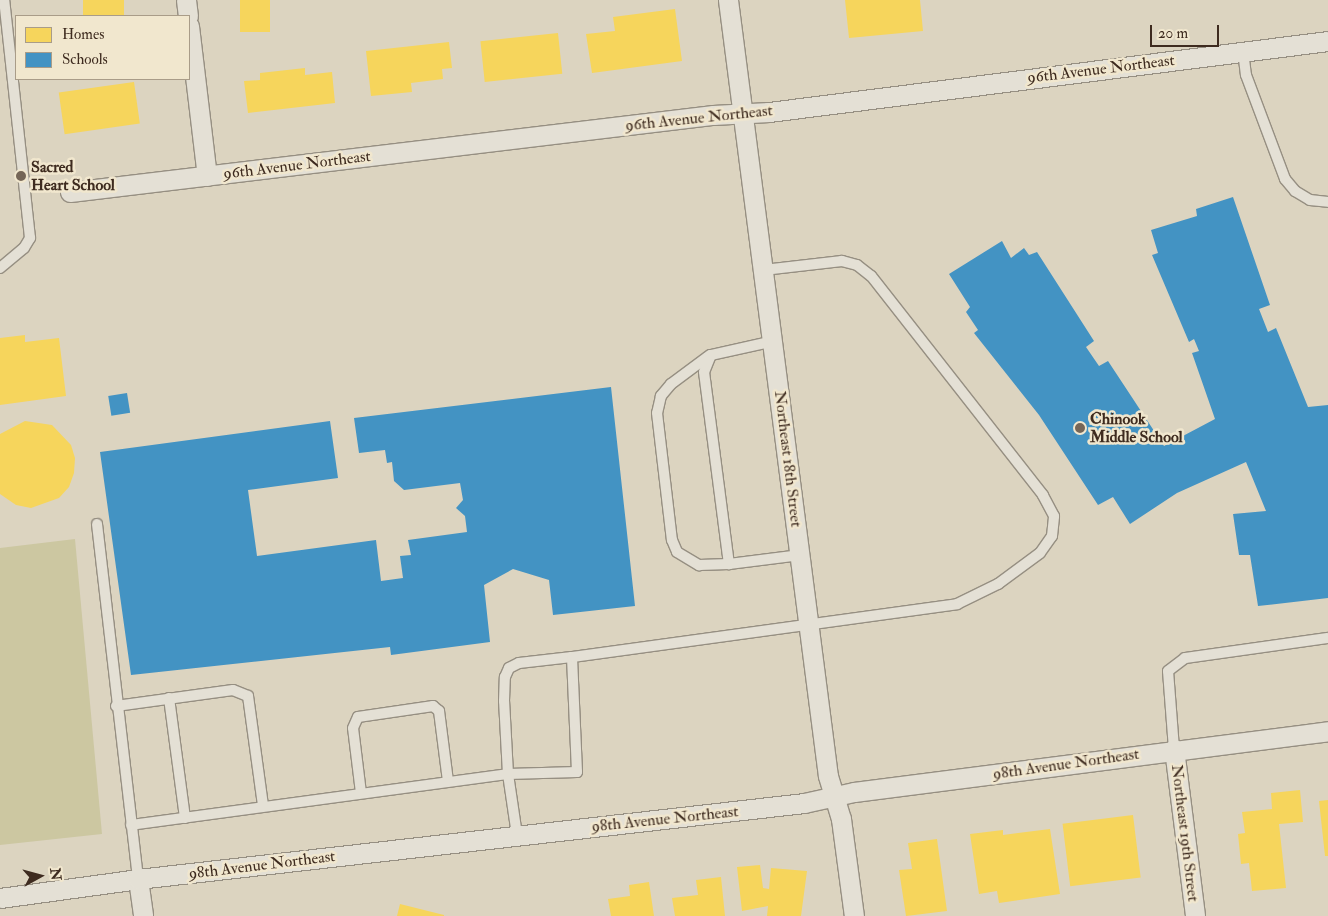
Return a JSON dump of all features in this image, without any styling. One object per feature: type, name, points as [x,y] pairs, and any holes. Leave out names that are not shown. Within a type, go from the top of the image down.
[{"type":"street","points":[[186,0],[188,15]]},
{"type":"street","name":"Northeast 18th Street","points":[[728,0],[774,341],[809,625],[834,797],[842,819],[854,916]]},
{"type":"street","points":[[190,34],[207,176]]},
{"type":"street","name":"96th Avenue Northeast","points":[[70,192],[742,113],[1328,41]]},
{"type":"street","name":"98th Avenue Northeast","points":[[0,898],[138,879],[804,803],[834,797],[1174,749],[1328,731]]},
{"type":"street","name":"Northeast 19th Street","points":[[1174,749],[1195,916]]},
{"type":"street","points":[[138,879],[143,916]]},
{"type":"lane","points":[[0,268],[24,248],[30,238],[4,0]]},
{"type":"lane","points":[[1243,51],[1246,75],[1285,179],[1295,192],[1310,200],[1328,202]]},
{"type":"lane","points":[[517,835],[508,774],[504,701],[505,677],[509,668],[519,663],[957,604],[998,584],[1040,553],[1052,536],[1054,516],[1043,496],[871,276],[857,265],[842,261],[764,270]]},
{"type":"lane","points":[[774,341],[711,355],[671,384],[661,396],[657,413],[672,540],[677,552],[699,565],[729,564],[800,555]]},
{"type":"lane","points":[[711,355],[704,372],[729,564]]},
{"type":"lane","points":[[97,524],[116,706],[138,879]]},
{"type":"lane","points":[[1174,749],[1168,671],[1184,658],[1328,638]]},
{"type":"lane","points":[[131,825],[448,781],[508,774],[577,772],[572,657]]},
{"type":"lane","points":[[116,706],[233,690],[248,696],[263,806]]},
{"type":"lane","points":[[169,698],[185,818]]},
{"type":"lane","points":[[361,793],[353,728],[358,717],[434,706],[439,711],[448,781]]},
{"type":"shaded area","points":[[75,539],[102,834],[0,845],[0,548]]},
{"type":"building: Homes","points":[[83,0],[124,0],[124,15],[83,15]]},
{"type":"building: Homes","points":[[240,0],[270,0],[270,32],[240,32]]},
{"type":"building: Homes","points":[[845,0],[920,0],[923,31],[849,38]]},
{"type":"building: Homes","points":[[675,9],[682,61],[592,73],[586,34],[615,31],[613,17]]},
{"type":"building: Homes","points":[[558,33],[562,74],[485,82],[480,41]]},
{"type":"building: Homes","points":[[449,42],[452,68],[442,69],[443,79],[411,83],[412,92],[371,96],[366,51]]},
{"type":"building: Homes","points":[[305,68],[305,75],[332,72],[335,103],[248,113],[244,81],[260,80],[260,73]]},
{"type":"building: Homes","points":[[134,82],[140,124],[65,134],[59,93]]},
{"type":"building: Homes","points":[[25,335],[25,342],[59,338],[66,396],[0,405],[0,338]]},
{"type":"building: Homes","points":[[25,421],[52,425],[71,445],[75,458],[74,473],[69,487],[59,498],[31,508],[16,505],[0,494],[0,434]]},
{"type":"building: Homes","points":[[1300,790],[1303,822],[1279,824],[1286,888],[1252,891],[1249,863],[1241,864],[1238,834],[1245,833],[1242,812],[1272,809],[1271,793]]},
{"type":"building: Homes","points":[[1328,800],[1328,856],[1325,856],[1319,801]]},
{"type":"building: Homes","points":[[1133,815],[1141,878],[1070,886],[1063,824]]},
{"type":"building: Homes","points":[[1050,829],[1060,894],[999,903],[997,891],[979,894],[970,834],[1003,830],[1003,835]]},
{"type":"building: Homes","points":[[937,839],[947,911],[906,916],[899,870],[912,869],[908,843]]},
{"type":"building: Homes","points":[[760,865],[763,888],[769,889],[771,868],[807,871],[801,916],[767,916],[768,906],[742,911],[737,867]]},
{"type":"building: Homes","points":[[721,877],[725,916],[675,916],[672,898],[698,895],[696,880]]},
{"type":"building: Homes","points":[[649,882],[654,916],[611,916],[608,899],[630,896],[629,885]]},
{"type":"building: Homes","points":[[400,904],[444,915],[444,916],[397,916]]},
{"type":"building: Schools","points":[[1233,197],[1270,305],[1259,309],[1268,332],[1276,328],[1308,407],[1328,405],[1328,598],[1258,606],[1250,555],[1239,555],[1233,514],[1266,511],[1246,462],[1177,493],[1130,524],[1113,497],[1098,505],[1039,415],[974,333],[978,330],[966,312],[970,307],[949,274],[1002,241],[1011,258],[1024,248],[1029,255],[1037,252],[1094,341],[1086,347],[1099,366],[1108,361],[1164,446],[1215,419],[1192,353],[1199,351],[1194,339],[1189,342],[1152,255],[1158,253],[1151,230],[1197,216],[1196,209]]},
{"type":"building: Schools","points":[[611,387],[635,606],[553,615],[549,580],[513,569],[484,585],[490,642],[391,655],[390,647],[131,675],[100,452],[330,421],[338,478],[248,490],[257,556],[376,540],[381,581],[403,578],[400,556],[411,555],[408,540],[467,532],[465,516],[456,508],[463,500],[460,483],[404,490],[394,481],[392,462],[387,463],[385,450],[359,453],[354,418]]},
{"type":"building: Schools","points":[[127,393],[130,413],[111,416],[108,396]]},
{"type":"place","name":"Sacred Heart School","points":[[21,176]]},
{"type":"place","name":"Chinook Middle School","points":[[1080,428]]}]
